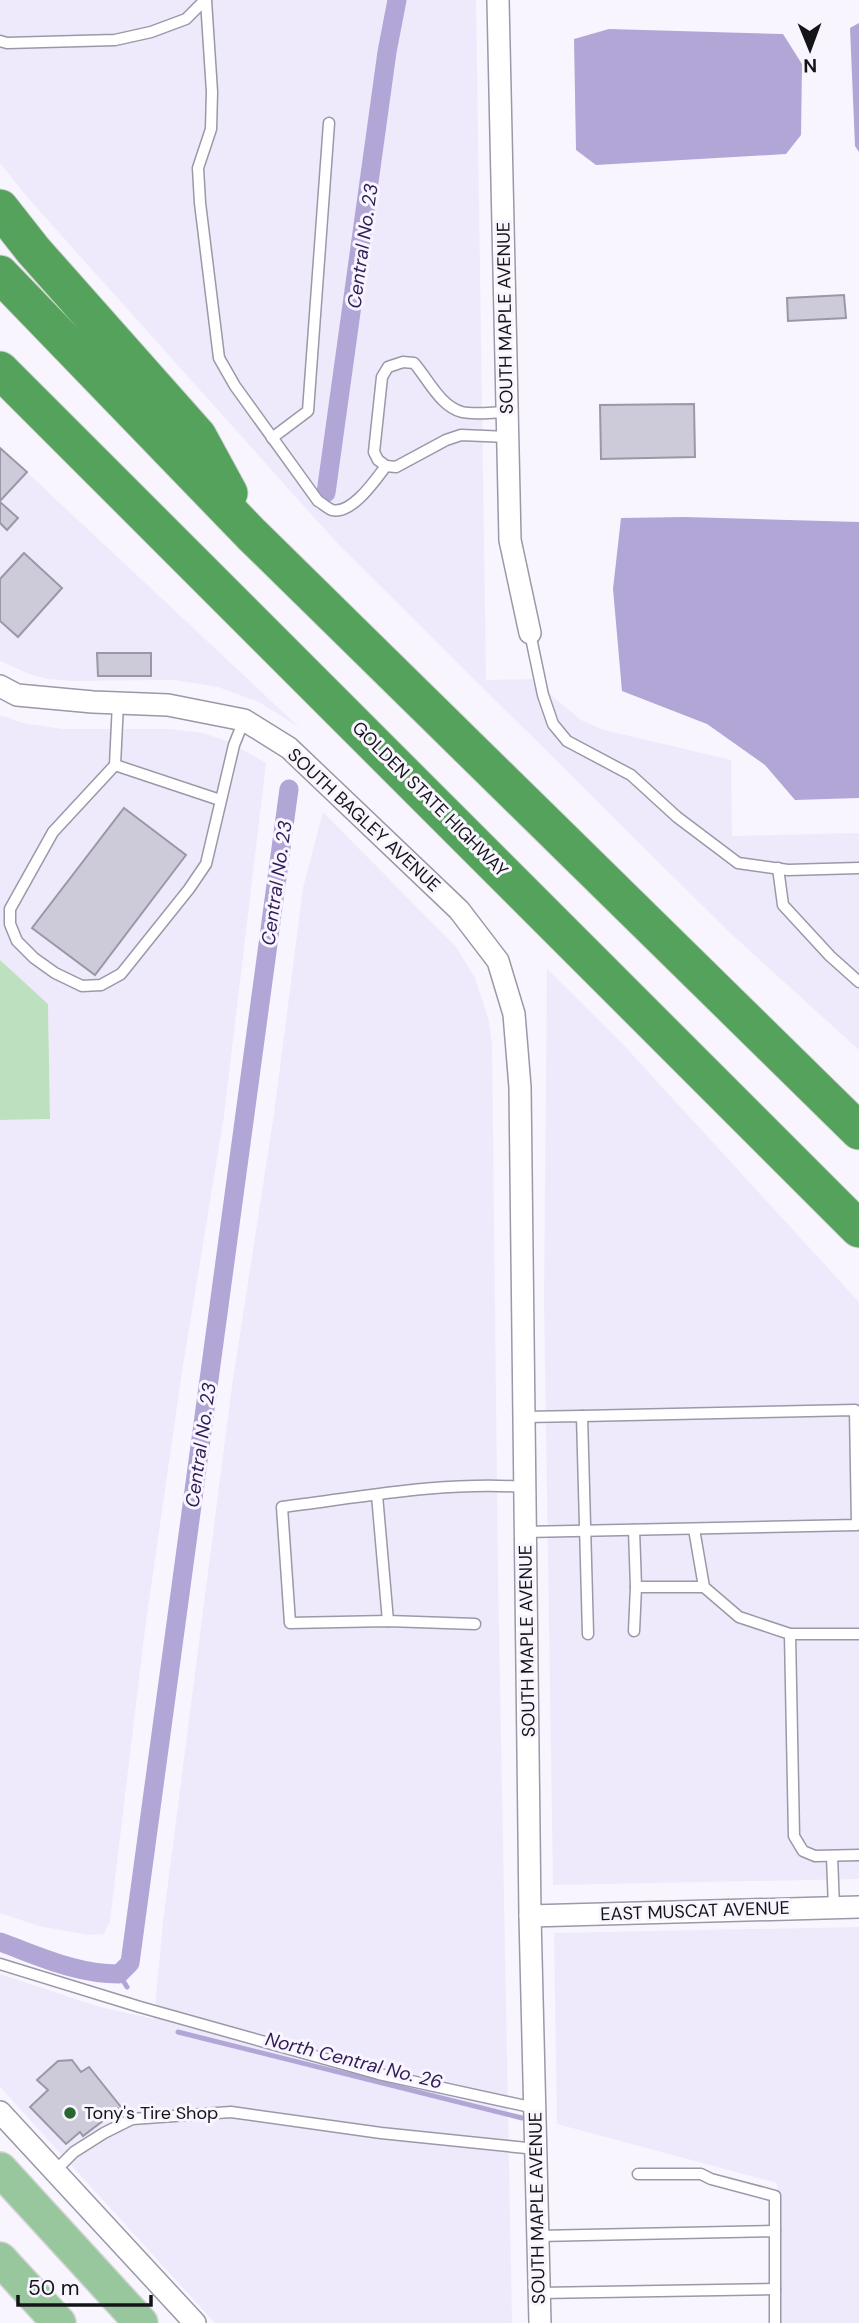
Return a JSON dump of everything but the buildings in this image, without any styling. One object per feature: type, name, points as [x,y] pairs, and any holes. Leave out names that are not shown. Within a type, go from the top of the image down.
[{"type":"highway","points":[[0,208],[33,250],[198,436],[251,534]]},
{"type":"highway","points":[[0,274],[251,534],[859,1131]]},
{"type":"highway","name":"GOLDEN STATE HIGHWAY","points":[[0,370],[859,1229]]},
{"type":"highway","points":[[0,377],[40,410]]},
{"type":"main road","points":[[0,2169],[141,2323]]},
{"type":"main road","points":[[0,2259],[58,2323]]},
{"type":"street","name":"SOUTH MAPLE AVENUE","points":[[498,0],[510,540],[530,633]]},
{"type":"street","name":"SOUTH BAGLEY AVENUE","points":[[0,686],[17,695],[118,704],[168,705],[244,720],[289,748],[460,910],[498,961]]},
{"type":"street","name":"SOUTH MAPLE AVENUE","points":[[498,961],[514,1014],[520,1087],[530,1916],[540,2323]]},
{"type":"street","name":"EAST MUSCAT AVENUE","points":[[530,1916],[859,1907]]},
{"type":"street","points":[[0,2112],[195,2323]]},
{"type":"lane","points":[[0,41],[116,40],[151,32],[186,19],[206,0]]},
{"type":"lane","points":[[206,0],[212,92],[211,129],[198,168],[219,358],[235,386],[317,501],[332,510],[340,510],[363,496],[386,466]]},
{"type":"lane","points":[[272,438],[308,411],[329,123]]},
{"type":"lane","points":[[507,412],[462,412],[451,406],[434,389],[414,363],[402,362],[388,367],[382,377],[374,452],[378,460],[386,466],[396,467],[446,440],[461,435],[508,437]]},
{"type":"lane","points":[[530,633],[543,695],[553,724],[567,741],[631,775],[677,817],[738,863],[778,869],[859,868]]},
{"type":"lane","points":[[118,704],[116,765],[53,832],[10,909],[10,924],[17,941],[33,958],[55,974],[82,986],[101,985],[121,974],[206,864],[234,745],[244,720]]},
{"type":"lane","points":[[116,765],[220,800]]},
{"type":"lane","points":[[778,869],[783,905],[830,956],[859,982]]},
{"type":"lane","points":[[524,1417],[855,1410],[857,1525],[525,1532]]},
{"type":"lane","points":[[582,1416],[588,1634]]},
{"type":"lane","points":[[475,1625],[388,1621],[290,1623],[282,1507],[427,1489],[525,1487]]},
{"type":"lane","points":[[377,1495],[388,1621]]},
{"type":"lane","points":[[694,1529],[704,1587],[739,1617],[790,1634],[859,1634]]},
{"type":"lane","points":[[634,1530],[634,1630]]},
{"type":"lane","points":[[636,1587],[704,1587]]},
{"type":"lane","points":[[790,1634],[794,1836],[803,1851],[815,1856],[859,1855]]},
{"type":"lane","points":[[832,1856],[834,1908]]},
{"type":"lane","points":[[0,1964],[140,2007],[379,2074],[535,2108]]},
{"type":"lane","points":[[55,2171],[74,2152],[132,2119],[232,2112],[382,2133],[536,2149]]},
{"type":"lane","points":[[638,2174],[701,2174],[775,2196],[775,2323]]},
{"type":"lane","points":[[538,2236],[775,2231]]},
{"type":"lane","points":[[540,2293],[775,2289]]},
{"type":"shaded area","points":[[0,0],[476,0],[486,680],[542,679],[552,696],[581,720],[604,730],[731,760],[732,836],[859,833],[859,1050],[728,931],[337,543],[27,197],[0,163]]},
{"type":"shaded area","points":[[859,23],[859,152],[855,146],[850,28]]},
{"type":"shaded area","points":[[609,29],[783,34],[802,64],[801,135],[786,154],[596,165],[576,150],[574,39]]},
{"type":"shaded area","points":[[0,447],[300,728],[259,702],[218,687],[174,680],[48,679],[0,661]]},
{"type":"shaded area","points":[[621,518],[859,522],[859,798],[795,800],[765,765],[707,724],[622,691],[613,589]]},
{"type":"shaded area","points":[[0,715],[23,723],[63,729],[169,729],[203,733],[227,741],[266,763],[224,1116],[181,1378],[145,1629],[110,1921],[104,1934],[88,1935],[39,1926],[0,1913],[0,1120],[50,1119],[48,1004],[0,960]]},
{"type":"shaded area","points":[[323,812],[456,947],[475,978],[489,1021],[492,1044],[498,1578],[512,2323],[215,2323],[0,2087],[0,1974],[100,2007],[154,2019],[163,1922],[232,1386],[274,1114],[303,888]]},
{"type":"shaded area","points":[[547,969],[619,1040],[859,1302],[859,1879],[553,1885],[544,1298]]},
{"type":"shaded area","points":[[859,1927],[859,2323],[780,2323],[777,2183],[557,2124],[554,1933]]},
{"type":"green space","points":[[0,960],[48,1004],[50,1119],[0,1120]]},
{"type":"waterway","name":"Central No. 23","points":[[326,493],[387,52],[397,0]]},
{"type":"waterway","name":"Central No. 23","points":[[0,1942],[88,1971],[119,1974],[130,1963],[289,789]]},
{"type":"waterway","name":"North Central No. 26","points":[[119,1974],[127,1987]]},
{"type":"waterway","name":"North Central No. 26","points":[[178,2032],[522,2118]]},
{"type":"place","name":"Tony's Tire Shop","points":[[70,2113]]}]
